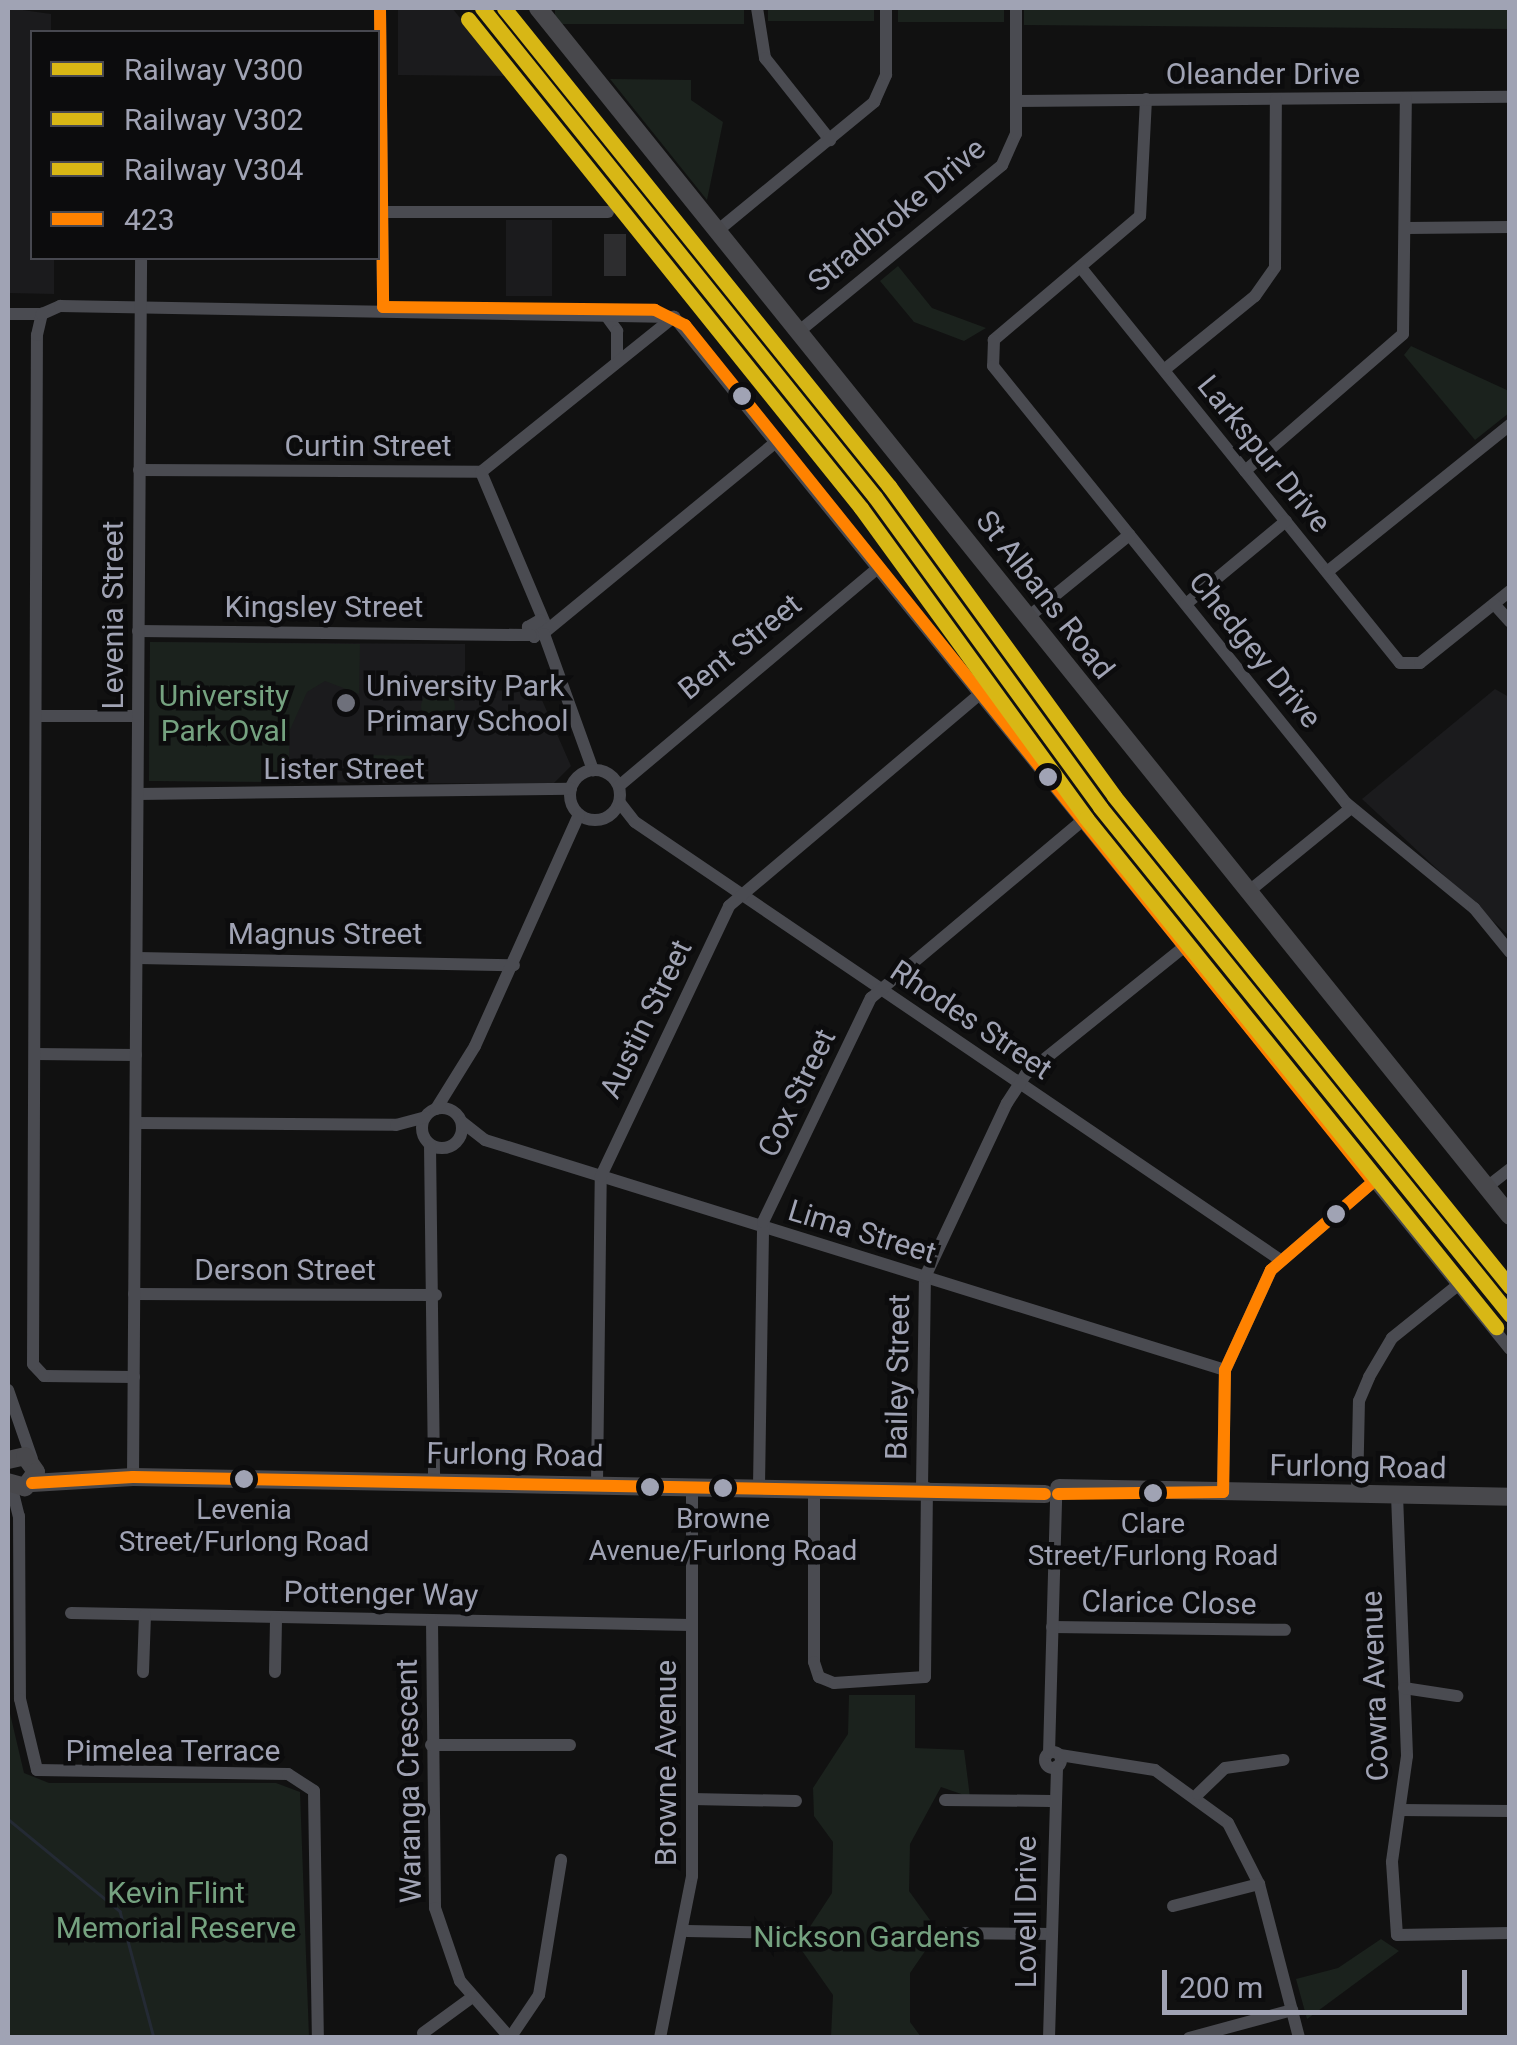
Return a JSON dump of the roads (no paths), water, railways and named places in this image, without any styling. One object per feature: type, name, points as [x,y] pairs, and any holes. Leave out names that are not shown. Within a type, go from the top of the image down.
[{"type":"main road","name":"St Albans Road","points":[[538,8],[1510,1216]]},
{"type":"main road","points":[[9,1459],[20,1478]]},
{"type":"main road","name":"Furlong Road","points":[[20,1478],[134,1476],[1052,1493],[1510,1496]]},
{"type":"street","points":[[756,8],[765,58],[830,140]]},
{"type":"street","points":[[716,232],[830,140],[884,85],[886,8]]},
{"type":"street","name":"Stradbroke Drive","points":[[797,332],[1002,165],[1016,101],[1016,8]]},
{"type":"street","name":"Oleander Drive","points":[[1016,101],[1510,97]]},
{"type":"street","points":[[380,98],[383,307]]},
{"type":"street","points":[[1246,471],[1398,343],[1408,315],[1406,98]]},
{"type":"street","points":[[1164,370],[1255,296],[1275,267],[1276,99]]},
{"type":"street","points":[[1082,269],[1127,233],[1146,200],[1146,100]]},
{"type":"street","points":[[384,212],[608,212]]},
{"type":"street","points":[[1407,228],[1510,227]]},
{"type":"street","name":"Levenia Street","points":[[134,1476],[142,260]]},
{"type":"street","name":"Larkspur Drive","points":[[1082,269],[1327,572],[1409,666],[1494,604]]},
{"type":"street","name":"Chedgey Drive","points":[[1082,269],[989,352],[1130,535],[1351,808],[1474,908],[1510,952]]},
{"type":"street","points":[[8,314],[141,306],[383,307],[602,310],[674,317],[1510,1349]]},
{"type":"street","points":[[602,310],[616,330],[617,361]]},
{"type":"street","points":[[42,314],[35,685],[41,716],[34,745],[33,1022],[39,1054],[32,1084],[33,1364],[44,1376],[134,1378]]},
{"type":"street","name":"Curtin Street","points":[[139,470],[480,472],[674,317]]},
{"type":"street","points":[[1327,572],[1510,425]]},
{"type":"street","points":[[537,628],[559,616],[777,441]]},
{"type":"street","points":[[480,472],[587,772],[573,802],[574,841]]},
{"type":"street","points":[[1186,604],[1286,522]]},
{"type":"street","points":[[1027,618],[1130,535]]},
{"type":"street","name":"Bent Street","points":[[615,780],[879,567]]},
{"type":"street","points":[[1510,591],[1494,604],[1510,622]]},
{"type":"street","name":"Kingsley Street","points":[[138,631],[510,633],[537,628]]},
{"type":"street","name":"Austin Street","points":[[597,1484],[601,1176],[737,892],[981,693]]},
{"type":"street","points":[[41,716],[138,716]]},
{"type":"street","points":[[434,1482],[436,1175],[427,1141],[431,1113],[458,1082],[574,841],[594,821],[610,816],[620,802],[615,780],[587,772]]},
{"type":"street","name":"Lister Street","points":[[138,794],[550,795],[573,802]]},
{"type":"street","points":[[573,802],[594,821]]},
{"type":"street","name":"Rhodes Street","points":[[620,802],[635,822],[1278,1259]]},
{"type":"street","points":[[1248,892],[1351,808]]},
{"type":"street","name":"Rhodes Street","points":[[610,816],[635,822]]},
{"type":"street","name":"Cox Street","points":[[759,1486],[762,1227],[878,986],[1083,820]]},
{"type":"street","name":"Bailey Street","points":[[814,1487],[814,1662],[818,1677],[834,1682],[925,1678],[925,1276],[1018,1084],[1185,946]]},
{"type":"street","name":"Magnus Street","points":[[139,958],[514,965]]},
{"type":"street","points":[[39,1054],[136,1054]]},
{"type":"street","points":[[436,1175],[460,1118],[458,1082]]},
{"type":"street","points":[[136,1124],[396,1125],[431,1113],[460,1118]]},
{"type":"street","name":"Lima Street","points":[[460,1118],[486,1140],[1225,1370]]},
{"type":"street","points":[[396,1125],[427,1141]]},
{"type":"street","name":"Lima Street","points":[[427,1141],[451,1146],[486,1140]]},
{"type":"street","points":[[1488,1187],[1510,1169]]},
{"type":"street","points":[[1224,1492],[1225,1370],[1278,1259],[1373,1182]]},
{"type":"street","points":[[1357,1494],[1359,1401],[1369,1377],[1392,1338],[1458,1285]]},
{"type":"street","name":"Derson Street","points":[[134,1294],[436,1295]]},
{"type":"street","points":[[8,1390],[19,1416],[20,1478]]},
{"type":"street","points":[[9,1459],[19,1416]]},
{"type":"street","name":"Pimelea Terrace","points":[[20,1478],[14,1699],[28,1755],[52,1776],[280,1774],[310,1786],[318,1810],[318,2038]]},
{"type":"street","name":"Browne Avenue","points":[[660,2038],[687,1931],[692,1798],[692,1486]]},
{"type":"street","name":"Lovell Drive","points":[[1049,2038],[1055,1760],[1052,1493]]},
{"type":"street","name":"Cowra Avenue","points":[[1397,1495],[1404,1688],[1397,1934],[1510,1933]]},
{"type":"street","name":"Pottenger Way","points":[[71,1613],[691,1625]]},
{"type":"street","points":[[144,1672],[145,1615]]},
{"type":"street","points":[[275,1672],[276,1618]]},
{"type":"street","name":"Waranga Crescent","points":[[432,1620],[434,1908],[471,1998],[510,2038]]},
{"type":"street","name":"Clarice Close","points":[[1052,1627],[1286,1630]]},
{"type":"street","points":[[1404,1688],[1457,1696]]},
{"type":"street","points":[[432,1745],[570,1745]]},
{"type":"street","points":[[1055,1760],[1145,1767],[1198,1794],[1240,1840],[1259,1884],[1299,2038]]},
{"type":"street","points":[[1198,1794],[1226,1768],[1283,1760]]},
{"type":"street","points":[[945,1800],[1052,1794]]},
{"type":"street","points":[[692,1798],[796,1801]]},
{"type":"street","points":[[1400,1810],[1510,1812]]},
{"type":"street","points":[[510,2038],[539,1995],[561,1860]]},
{"type":"street","points":[[1174,1906],[1259,1884]]},
{"type":"street","points":[[687,1931],[796,1932]]},
{"type":"street","points":[[946,1933],[1052,1934]]},
{"type":"street","points":[[423,2033],[471,1998]]},
{"type":"street","points":[[1189,2038],[1292,2010]]},
{"type":"waterway","points":[[8,1819],[120,1911],[154,2038]]},
{"type":"rail line","name":"V300","points":[[482,8],[875,497],[1100,807],[1510,1315]]},
{"type":"rail line","name":"V304","points":[[504,8],[889,486],[1114,796],[1510,1287]]},
{"type":"rail line","name":"V302","points":[[468,19],[861,508],[1086,818],[1496,1327]]},
{"type":"place","name":"University Park Primary School","points":[[346,703]]},
{"type":"place","name":"Levenia Street/Furlong Road","points":[[244,1479]]},
{"type":"place","name":"Browne Avenue/Furlong Road","points":[[723,1488]]},
{"type":"place","name":"Clare Street/Furlong Road","points":[[1153,1493]]},
{"type":"park label","name":"University Park Oval","points":[[224,713]]},
{"type":"park label","name":"Kevin Flint Memorial Reserve","points":[[176,1910]]},
{"type":"park label","name":"Nickson Gardens","points":[[867,1937]]}]
